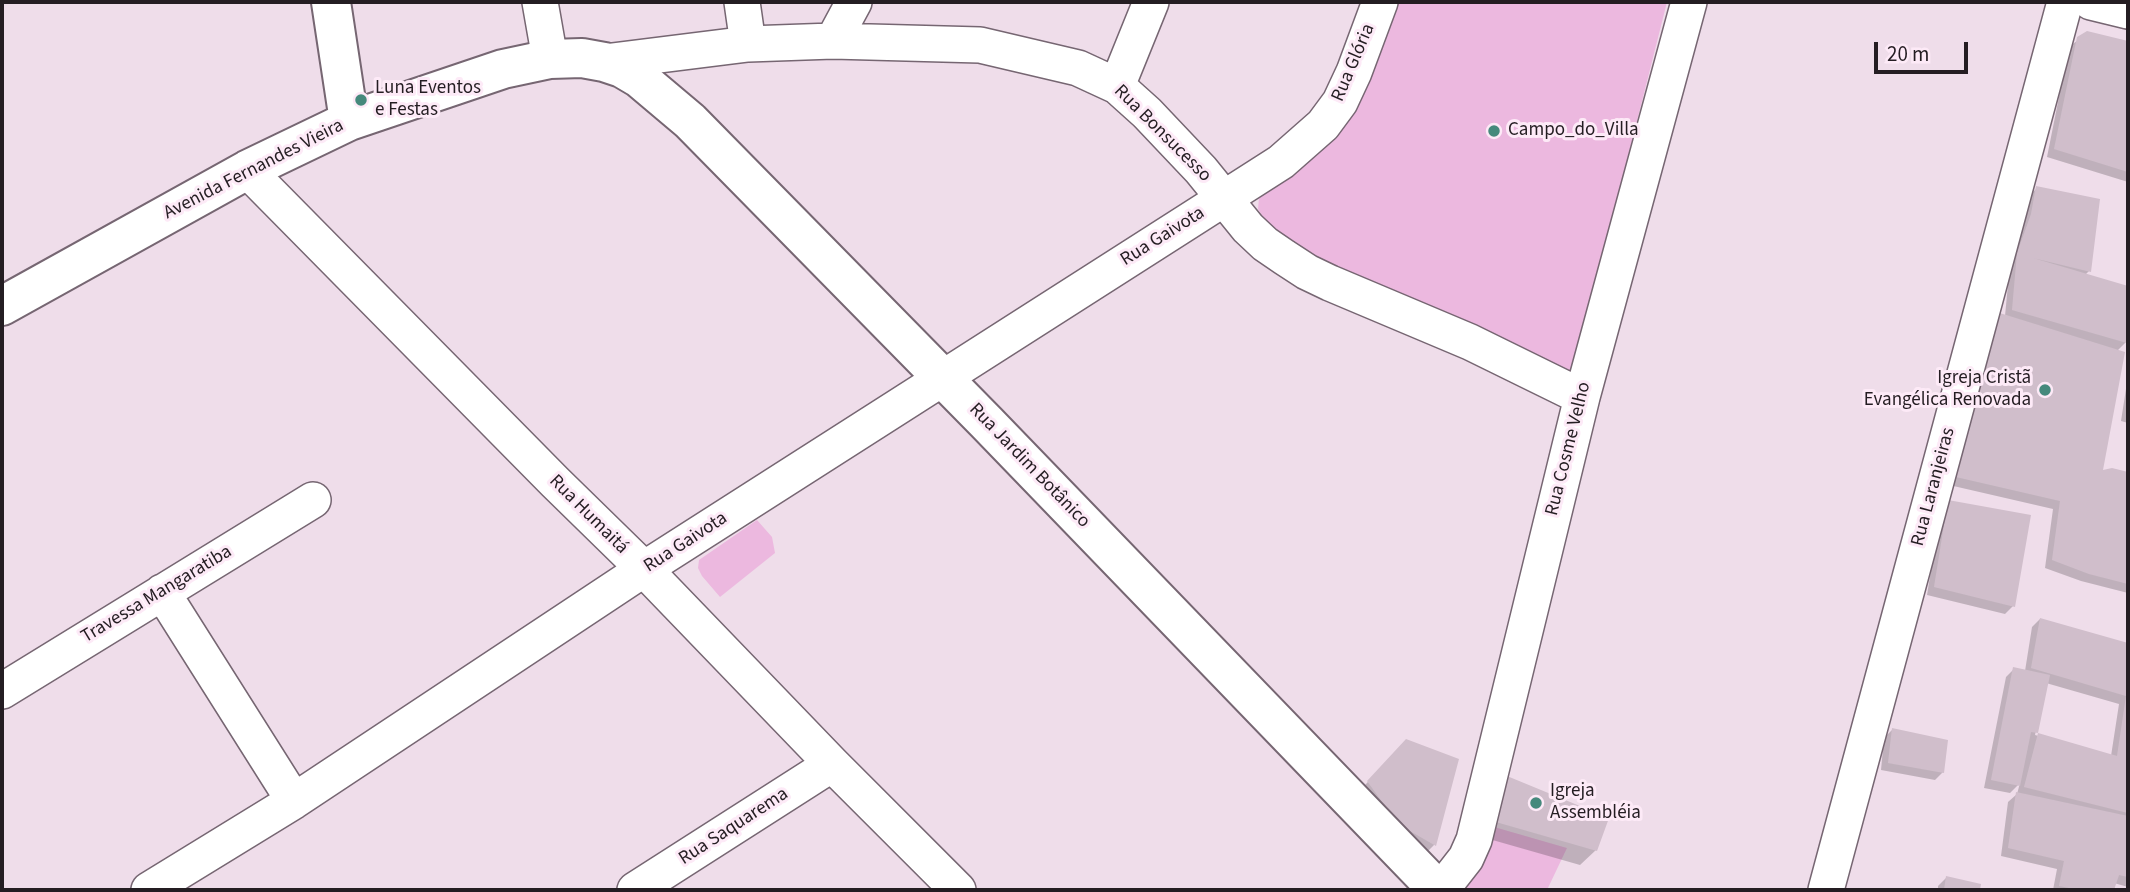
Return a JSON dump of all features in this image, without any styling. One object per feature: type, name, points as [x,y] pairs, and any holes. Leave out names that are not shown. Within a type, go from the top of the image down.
[{"type":"main road","points":[[331,2],[349,121]]},
{"type":"main road","name":"Avenida Fernandes Vieira","points":[[2,306],[247,170],[349,121],[503,69],[550,59],[582,58],[604,62]]},
{"type":"main road","name":"Rua Jardim Botânico","points":[[604,62],[639,78],[690,121],[1439,890]]},
{"type":"street","points":[[540,2],[550,59]]},
{"type":"street","points":[[742,2],[748,44]]},
{"type":"street","points":[[832,41],[854,2]]},
{"type":"street","points":[[1117,86],[1151,2]]},
{"type":"street","name":"Rua Glória","points":[[1225,198],[1281,162],[1324,125],[1350,82],[1380,2]]},
{"type":"street","name":"Rua Cosme Velho","points":[[1439,890],[1466,859],[1474,839],[1582,397],[1689,2]]},
{"type":"street","name":"Rua Laranjeiras","points":[[1826,890],[2064,2]]},
{"type":"street","points":[[2091,2],[2128,11]]},
{"type":"street","name":"Rua Bonsucesso","points":[[604,62],[748,44],[832,41],[980,45],[1078,68],[1117,86],[1173,140],[1248,228],[1265,244],[1307,272],[1470,342],[1582,397]]},
{"type":"street","name":"Rua Humaitá","points":[[247,170],[644,569],[958,890]]},
{"type":"street","name":"Rua Gaivota","points":[[149,890],[295,801],[644,569],[1225,198]]},
{"type":"street","name":"Travessa Mangaratiba","points":[[2,691],[313,500]]},
{"type":"street","points":[[162,592],[295,801]]},
{"type":"street","name":"Rua Saquarema","points":[[635,890],[832,764]]},
{"type":"shaded area","name":"Campo_do_Villa","points":[[1391,2],[1667,2],[1574,371],[1568,377],[1330,268],[1284,238],[1264,219],[1258,209],[1260,186],[1297,140]]},
{"type":"shaded area","points":[[757,520],[772,537],[775,553],[720,597],[702,576],[698,568],[699,560]]},
{"type":"shaded area","points":[[1463,818],[1567,848],[1547,890],[1450,890],[1453,845]]},
{"type":"building","points":[[2087,31],[2128,41],[2128,172],[2054,149],[2077,37]]},
{"type":"building","points":[[2036,186],[2100,199],[2091,272],[2033,258],[2128,286],[2127,343],[2012,310],[2017,253],[2031,214]]},
{"type":"building","points":[[1990,310],[2125,352],[2103,470],[2112,468],[2128,472],[2128,584],[2089,574],[2052,560],[2060,501],[1956,477]]},
{"type":"building","points":[[1948,500],[2031,515],[2015,607],[1934,587]]},
{"type":"building","points":[[2040,618],[2128,643],[2128,813],[2024,787],[2038,733],[2117,756],[2126,696],[2031,668]]},
{"type":"building","points":[[2013,667],[2050,675],[2038,733],[2031,732],[2020,786],[1991,780]]},
{"type":"building","points":[[1892,728],[1948,740],[1944,773],[1888,763]]},
{"type":"building","points":[[1406,739],[1459,759],[1436,846],[1410,831],[1383,803],[1367,781]]},
{"type":"building","name":"Igreja Assembléia","points":[[1507,776],[1609,818],[1597,851],[1496,822]]},
{"type":"building","points":[[2016,792],[2128,816],[2128,877],[2119,875],[2114,890],[2079,890],[2059,886],[2064,861],[2008,848]]},
{"type":"building","points":[[1946,876],[1981,884],[1980,890],[1944,890]]},
{"type":"place","name":"Luna Eventos e Festas","points":[[361,100]]},
{"type":"place","name":"Campo_do_Villa","points":[[1494,131]]},
{"type":"place","name":"Igreja Cristã Evangélica Renovada","points":[[2045,390]]},
{"type":"place","name":"Igreja Assembléia","points":[[1536,803]]}]
